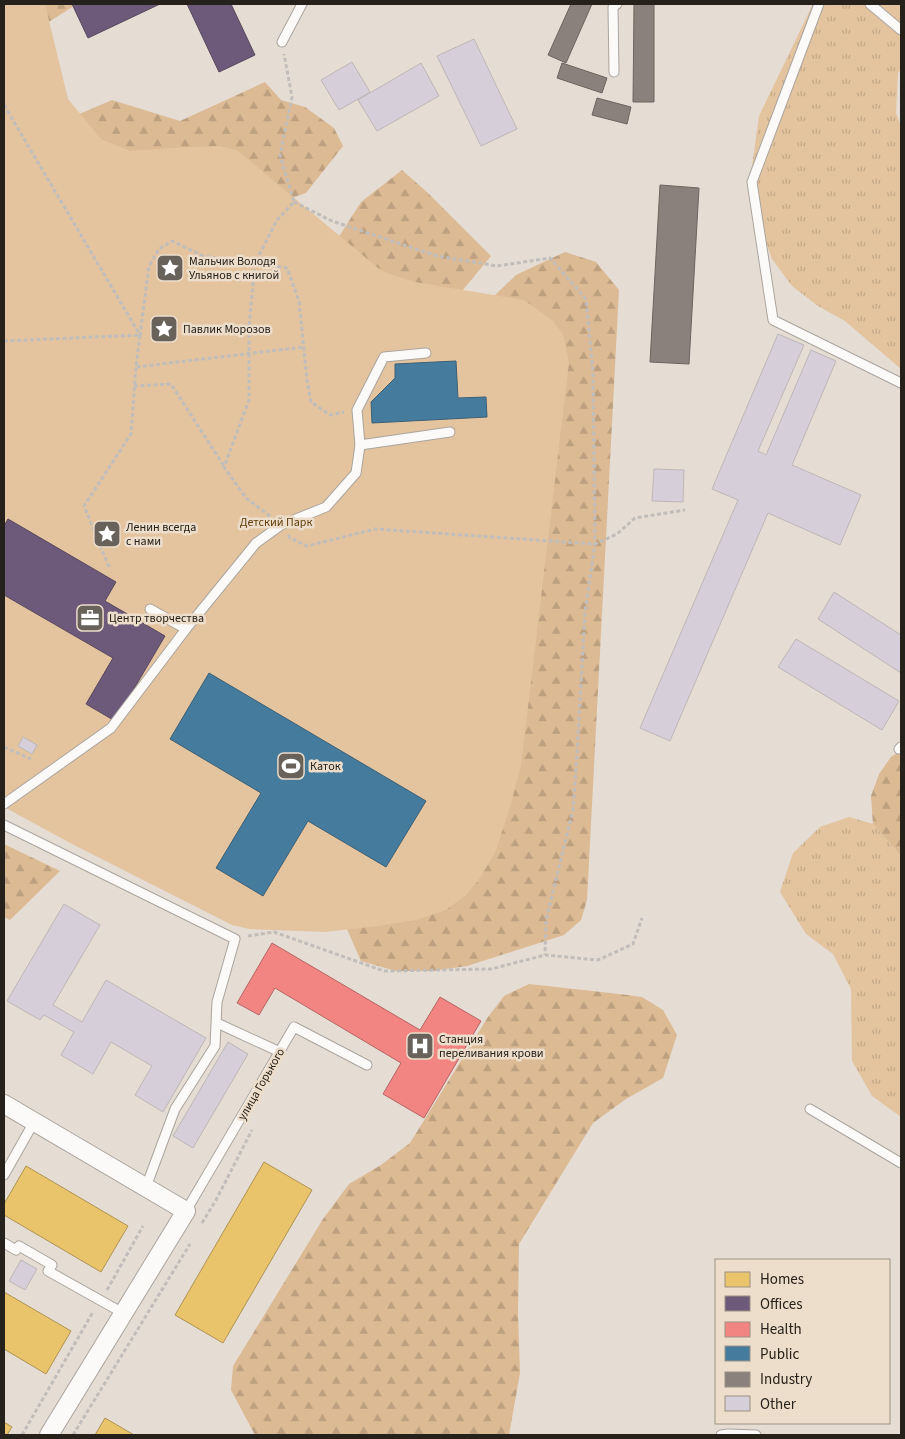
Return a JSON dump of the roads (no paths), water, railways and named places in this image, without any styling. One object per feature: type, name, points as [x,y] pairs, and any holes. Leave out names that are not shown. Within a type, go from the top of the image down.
[{"type":"street","points":[[4,1104],[186,1211]]},
{"type":"street","name":"улица Горького","points":[[49,1435],[186,1211]]},
{"type":"lane","points":[[282,42],[302,4]]},
{"type":"lane","points":[[614,72],[613,7],[617,4]]},
{"type":"lane","points":[[819,4],[752,182],[773,320],[901,383]]},
{"type":"lane","points":[[870,4],[901,30]]},
{"type":"lane","points":[[4,804],[111,728],[186,629],[256,542],[281,525],[326,507],[356,473],[360,445],[357,410],[384,357],[426,353]]},
{"type":"lane","points":[[360,445],[450,432]]},
{"type":"lane","points":[[150,609],[186,629]]},
{"type":"lane","points":[[4,825],[235,939],[217,1002],[215,1046],[176,1108],[146,1187]]},
{"type":"lane","points":[[217,1023],[280,1052]]},
{"type":"lane","name":"улица Горького","points":[[186,1211],[294,1027],[367,1065]]},
{"type":"lane","points":[[810,1109],[901,1163]]},
{"type":"lane","points":[[4,1175],[34,1122]]},
{"type":"lane","points":[[4,1243],[16,1250],[19,1246],[52,1265],[48,1271],[123,1313]]},
{"type":"lane","points":[[721,1435],[756,1435]]},
{"type":"place","name":"Мальчик Володя Ульянов с книгой","points":[[170,268]]},
{"type":"place","name":"Павлик Морозов","points":[[164,329]]},
{"type":"place","name":"Ленин всегда с нами","points":[[107,534]]},
{"type":"place","name":"Центр творчества","points":[[90,618]]},
{"type":"place","name":"Каток","points":[[291,766]]},
{"type":"place","name":"Станция переливания крови","points":[[420,1046]]},
{"type":"park label","name":"Детский Парк","points":[[276,522]]}]
